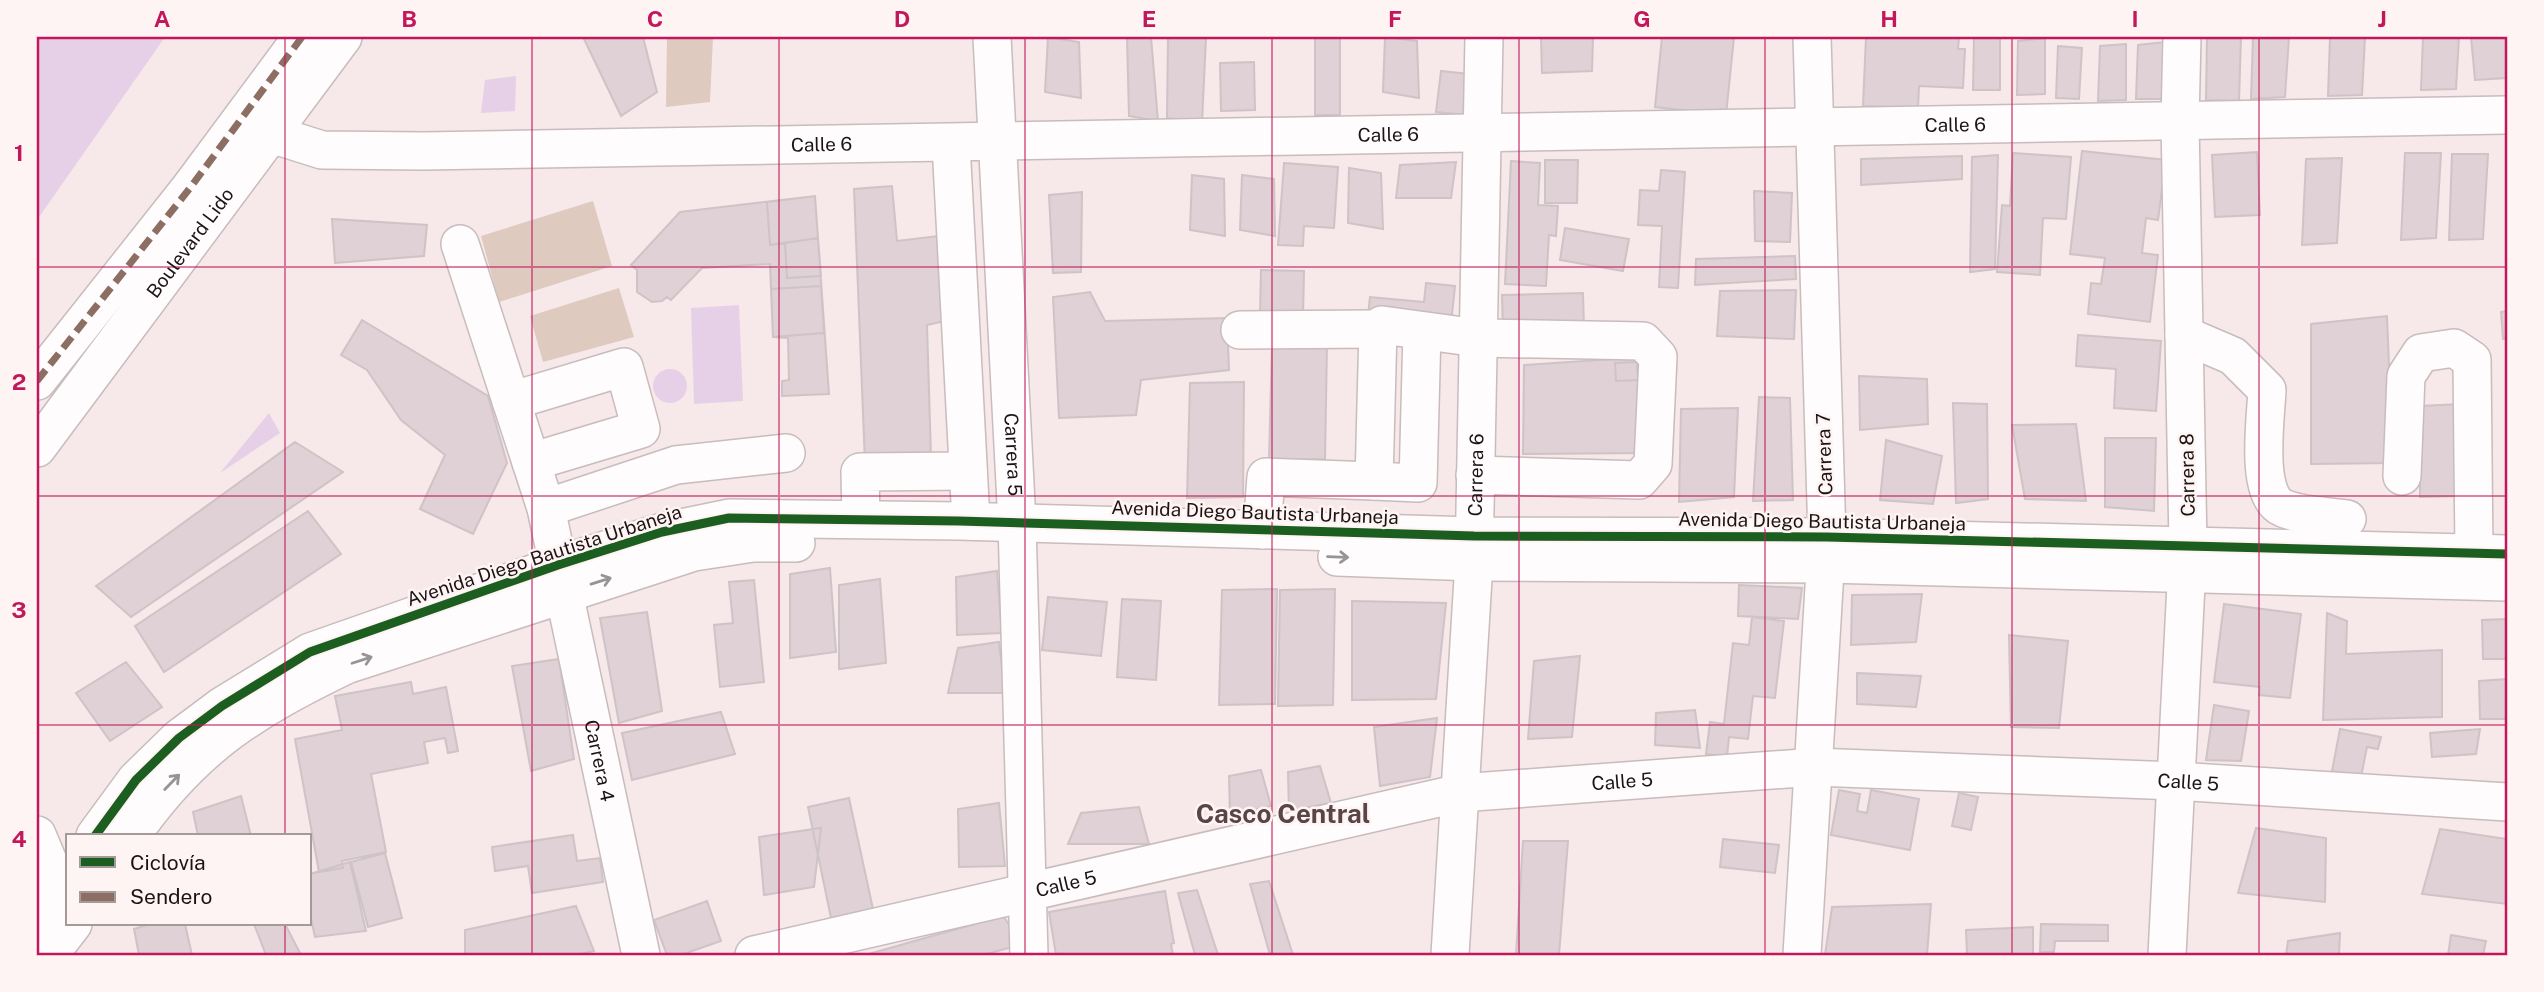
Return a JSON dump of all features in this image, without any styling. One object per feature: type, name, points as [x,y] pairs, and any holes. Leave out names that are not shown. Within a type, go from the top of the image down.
[{"type":"street","name":"Boulevard Lido","points":[[37,381],[190,188],[302,37]]},
{"type":"street","name":"Boulevard Lido","points":[[37,448],[343,37]]},
{"type":"street","name":"Carrera 5","points":[[992,37],[1017,534],[1029,955]]},
{"type":"street","name":"Carrera 6","points":[[1450,955],[1474,549],[1483,37]]},
{"type":"street","name":"Carrera 7","points":[[1802,955],[1827,551],[1812,37]]},
{"type":"street","name":"Carrera 8","points":[[2167,955],[2188,559],[2180,121],[2182,37]]},
{"type":"street","name":"Calle 6","points":[[271,134],[322,149],[386,150],[951,144],[2507,115]]},
{"type":"street","points":[[951,144],[971,521]]},
{"type":"street","name":"Carrera 4","points":[[460,244],[546,508],[641,955]]},
{"type":"street","points":[[1240,330],[1378,329],[1388,324],[1478,338],[1643,341],[1658,357],[1653,464],[1639,480],[1475,475]]},
{"type":"street","points":[[1374,481],[1378,329]]},
{"type":"street","points":[[1262,530],[1266,477],[1418,483],[1422,331]]},
{"type":"street","points":[[2185,335],[2233,356],[2267,390],[2264,481],[2272,501],[2283,508],[2347,519]]},
{"type":"street","points":[[2402,476],[2406,376],[2421,353],[2454,348],[2472,360],[2491,554]]},
{"type":"street","points":[[511,401],[624,367],[641,429],[531,462]]},
{"type":"street","points":[[546,508],[676,466],[786,453]]},
{"type":"street","points":[[861,519],[860,472],[968,471]]},
{"type":"street","name":"Avenida Diego Bautista Urbaneja","points":[[132,834],[160,794],[195,758],[233,727],[295,690],[346,665],[562,578],[662,532],[729,518],[971,521],[1017,534],[1474,549],[1827,551],[2188,559],[2491,554]]},
{"type":"street","name":"Avenida Diego Bautista Urbaneja","points":[[96,834],[136,780],[178,738],[222,706],[310,652],[562,578],[753,543],[1017,534],[1262,530],[1474,549]]},
{"type":"street","name":"Avenida Diego Bautista Urbaneja","points":[[2188,559],[2507,582]]},
{"type":"street","name":"Calle 5","points":[[754,955],[1460,793],[1815,767],[2176,781],[2507,802]]},
{"type":"street","points":[[37,835],[64,884],[37,923]]},
{"type":"street","points":[[49,955],[71,926]]},
{"type":"shaded area","points":[[37,37],[165,37],[37,220]]},
{"type":"shaded area","points":[[667,37],[713,37],[710,102],[666,107]]},
{"type":"shaded area","points":[[516,76],[515,111],[481,113],[485,80]]},
{"type":"shaded area","points":[[593,201],[612,266],[499,302],[481,236]]},
{"type":"shaded area","points":[[619,288],[634,337],[543,362],[530,316]]},
{"type":"shaded area","points":[[739,305],[743,401],[694,404],[691,308]]},
{"type":"shaded area","points":[[670,369],[682,374],[687,386],[682,398],[670,403],[658,398],[653,386],[658,374]]},
{"type":"shaded area","points":[[269,413],[280,433],[220,473]]},
{"type":"building","points":[[583,37],[643,37],[657,92],[621,116]]},
{"type":"building","points":[[1048,37],[1079,42],[1081,98],[1045,92]]},
{"type":"building","points":[[1127,37],[1151,37],[1158,121],[1129,116]]},
{"type":"building","points":[[1168,37],[1206,37],[1202,123],[1167,118]]},
{"type":"building","points":[[1315,37],[1340,37],[1340,115],[1315,115]]},
{"type":"building","points":[[1385,37],[1417,41],[1419,98],[1383,92]]},
{"type":"building","points":[[1541,37],[1593,37],[1592,71],[1542,73]]},
{"type":"building","points":[[1662,37],[1734,37],[1726,115],[1655,107]]},
{"type":"building","points":[[1866,37],[1959,37],[1958,49],[1965,49],[1963,88],[1919,86],[1918,108],[1863,106]]},
{"type":"building","points":[[1974,37],[2000,37],[2000,90],[1973,90]]},
{"type":"building","points":[[2207,37],[2241,37],[2239,101],[2206,100]]},
{"type":"building","points":[[2253,37],[2289,37],[2285,97],[2251,99]]},
{"type":"building","points":[[2330,37],[2365,37],[2362,95],[2328,96]]},
{"type":"building","points":[[2423,37],[2459,37],[2456,89],[2421,90]]},
{"type":"building","points":[[2471,37],[2507,37],[2507,78],[2475,80]]},
{"type":"building","points":[[2045,38],[2045,94],[2017,95],[2018,41]]},
{"type":"building","points":[[2164,42],[2164,99],[2136,99],[2138,45]]},
{"type":"building","points":[[2126,44],[2126,100],[2098,101],[2100,46]]},
{"type":"building","points":[[2058,46],[2082,48],[2079,99],[2056,98]]},
{"type":"building","points":[[1254,62],[1255,110],[1221,111],[1220,63]]},
{"type":"building","points":[[1441,71],[1469,74],[1464,115],[1436,112]]},
{"type":"building","points":[[2082,151],[2166,160],[2158,220],[2146,218],[2142,253],[2158,255],[2150,322],[2088,314],[2091,283],[2101,284],[2105,258],[2070,254]]},
{"type":"building","points":[[2257,152],[2260,215],[2215,217],[2212,155]]},
{"type":"building","points":[[2013,153],[2071,157],[2066,219],[2043,218],[2040,275],[1997,272],[2002,205],[2010,206]]},
{"type":"building","points":[[2405,153],[2441,153],[2436,238],[2401,240]]},
{"type":"building","points":[[2452,154],[2488,154],[2483,239],[2449,240]]},
{"type":"building","points":[[1998,155],[1995,269],[1970,272],[1972,157]]},
{"type":"building","points":[[1962,156],[1962,179],[1861,185],[1861,159]]},
{"type":"building","points":[[2342,158],[2337,243],[2302,245],[2306,159]]},
{"type":"building","points":[[1545,160],[1578,160],[1577,203],[1545,203]]},
{"type":"building","points":[[1511,161],[1540,163],[1538,205],[1558,206],[1556,236],[1549,235],[1546,286],[1505,284]]},
{"type":"building","points":[[1456,162],[1451,198],[1396,198],[1400,165]]},
{"type":"building","points":[[1284,163],[1338,167],[1334,228],[1304,226],[1303,246],[1278,245]]},
{"type":"building","points":[[1349,168],[1381,173],[1383,229],[1348,223]]},
{"type":"building","points":[[1661,170],[1685,172],[1678,288],[1659,287],[1662,226],[1638,225],[1640,190],[1659,191]]},
{"type":"building","points":[[1192,175],[1224,179],[1225,236],[1190,230]]},
{"type":"building","points":[[1242,175],[1274,179],[1275,236],[1240,230]]},
{"type":"building","points":[[892,186],[897,241],[938,236],[949,320],[927,325],[931,457],[865,463],[854,189]]},
{"type":"building","points":[[1754,191],[1792,193],[1790,242],[1755,241]]},
{"type":"building","points":[[1082,192],[1081,272],[1053,273],[1049,195]]},
{"type":"building","points":[[815,196],[829,394],[782,396],[782,381],[789,380],[788,338],[773,337],[770,264],[702,268],[671,300],[667,297],[662,301],[652,302],[637,292],[637,270],[631,265],[680,212]]},
{"type":"building","points":[[815,196],[818,238],[770,245],[767,202]]},
{"type":"building","points":[[332,219],[427,225],[424,256],[335,263]]},
{"type":"building","points":[[1565,228],[1629,239],[1623,271],[1560,260]]},
{"type":"building","points":[[818,238],[821,276],[787,278],[785,243]]},
{"type":"building","points":[[1795,256],[1796,279],[1695,285],[1696,259]]},
{"type":"building","points":[[1261,270],[1304,271],[1303,316],[1260,315]]},
{"type":"building","points":[[1426,283],[1455,286],[1451,324],[1368,316],[1370,297],[1424,302]]},
{"type":"building","points":[[821,286],[824,333],[773,337],[771,289]]},
{"type":"building","points":[[1796,290],[1794,339],[1717,336],[1720,291]]},
{"type":"building","points":[[1090,292],[1105,321],[1227,318],[1229,370],[1141,380],[1136,415],[1059,418],[1053,297]]},
{"type":"building","points":[[1583,293],[1584,330],[1503,332],[1502,295]]},
{"type":"building","points":[[2507,311],[2507,338],[2503,339],[2501,312]]},
{"type":"building","points":[[2387,316],[2393,463],[2311,464],[2311,324]]},
{"type":"building","points":[[362,320],[488,396],[507,463],[473,534],[420,509],[445,455],[401,420],[367,370],[341,355]]},
{"type":"building","points":[[2078,335],[2161,341],[2156,411],[2114,408],[2116,369],[2076,366]]},
{"type":"building","points":[[1327,344],[1325,459],[1269,461],[1272,345]]},
{"type":"building","points":[[1644,357],[1646,453],[1523,454],[1524,365]]},
{"type":"building","points":[[1637,362],[1638,380],[1616,381],[1615,363]]},
{"type":"building","points":[[1859,376],[1927,379],[1928,424],[1860,430]]},
{"type":"building","points":[[1244,382],[1243,497],[1187,498],[1190,383]]},
{"type":"building","points":[[1759,397],[1790,398],[1793,500],[1753,501]]},
{"type":"building","points":[[1953,403],[1987,404],[1988,499],[1956,503]]},
{"type":"building","points":[[2461,404],[2464,496],[2420,497],[2420,406]]},
{"type":"building","points":[[1738,408],[1734,497],[1679,502],[1681,409]]},
{"type":"building","points":[[2076,424],[2086,501],[2025,499],[2012,425]]},
{"type":"building","points":[[2105,438],[2156,438],[2154,511],[2105,507]]},
{"type":"building","points":[[1886,440],[1942,456],[1933,504],[1880,500]]},
{"type":"building","points":[[295,442],[343,472],[131,617],[96,586]]},
{"type":"building","points":[[308,511],[341,554],[164,672],[135,626]]},
{"type":"building","points":[[830,568],[836,652],[790,658],[790,574]]},
{"type":"building","points":[[997,571],[1002,633],[957,635],[956,577]]},
{"type":"building","points":[[880,579],[886,663],[839,669],[839,585]]},
{"type":"building","points":[[754,580],[764,682],[720,687],[714,625],[733,623],[729,582]]},
{"type":"building","points":[[1739,585],[1802,588],[1798,619],[1738,616]]},
{"type":"building","points":[[1277,589],[1275,704],[1219,705],[1222,590]]},
{"type":"building","points":[[1335,589],[1333,705],[1278,706],[1280,590]]},
{"type":"building","points":[[1922,594],[1916,642],[1851,645],[1852,595]]},
{"type":"building","points":[[1048,597],[1107,602],[1101,656],[1042,650]]},
{"type":"building","points":[[1122,599],[1161,601],[1156,680],[1117,677]]},
{"type":"building","points":[[1352,601],[1446,603],[1436,699],[1352,700]]},
{"type":"building","points":[[2224,604],[2301,614],[2290,698],[2259,695],[2260,687],[2214,682]]},
{"type":"building","points":[[647,612],[662,711],[619,723],[600,618]]},
{"type":"building","points":[[2327,613],[2347,621],[2346,654],[2442,650],[2442,717],[2323,720]]},
{"type":"building","points":[[1752,617],[1784,621],[1775,698],[1753,696],[1748,739],[1729,737],[1727,757],[1706,754],[1710,722],[1724,724],[1733,643],[1749,645]]},
{"type":"building","points":[[2507,619],[2507,659],[2483,659],[2482,620]]},
{"type":"building","points":[[2009,635],[2068,641],[2059,728],[2011,727]]},
{"type":"building","points":[[999,642],[1005,693],[948,693],[958,648]]},
{"type":"building","points":[[1580,656],[1572,737],[1528,739],[1534,661]]},
{"type":"building","points":[[559,659],[574,759],[531,771],[512,666]]},
{"type":"building","points":[[126,662],[162,707],[110,741],[76,693]]},
{"type":"building","points":[[1857,673],[1921,676],[1916,707],[1857,704]]},
{"type":"building","points":[[2507,679],[2507,719],[2480,719],[2479,681]]},
{"type":"building","points":[[411,682],[413,694],[446,687],[458,751],[448,753],[445,738],[424,742],[428,763],[371,774],[386,852],[342,861],[343,868],[319,872],[295,739],[342,730],[335,696]]},
{"type":"building","points":[[2214,705],[2249,711],[2241,761],[2206,760]]},
{"type":"building","points":[[1695,710],[1700,748],[1655,745],[1656,713]]},
{"type":"building","points":[[721,712],[735,754],[632,780],[622,733]]},
{"type":"building","points":[[1437,718],[1430,777],[1380,786],[1374,727]]},
{"type":"building","points":[[2340,729],[2381,737],[2378,749],[2367,747],[2361,777],[2332,771]]},
{"type":"building","points":[[2480,729],[2476,754],[2432,757],[2430,733]]},
{"type":"building","points":[[1320,766],[1331,803],[1289,811],[1288,772]]},
{"type":"building","points":[[1261,770],[1271,806],[1230,815],[1229,776]]},
{"type":"building","points":[[1839,790],[1860,794],[1857,811],[1867,813],[1871,790],[1919,799],[1910,850],[1831,835]]},
{"type":"building","points":[[1959,793],[1978,797],[1971,830],[1952,826]]},
{"type":"building","points":[[241,796],[250,834],[198,834],[193,812]]},
{"type":"building","points":[[849,798],[873,909],[831,918],[808,807]]},
{"type":"building","points":[[999,803],[1005,866],[959,867],[958,809]]},
{"type":"building","points":[[1139,807],[1149,844],[1068,844],[1081,813]]},
{"type":"building","points":[[821,828],[814,887],[764,895],[759,837]]},
{"type":"building","points":[[2256,828],[2326,838],[2325,902],[2238,893]]},
{"type":"building","points":[[2440,829],[2507,839],[2507,904],[2422,894]]},
{"type":"building","points":[[573,835],[577,861],[600,858],[603,882],[532,893],[528,866],[495,871],[492,847]]},
{"type":"building","points":[[1723,839],[1779,845],[1775,873],[1720,867]]},
{"type":"building","points":[[1523,841],[1568,841],[1559,955],[1516,955]]},
{"type":"building","points":[[385,853],[402,918],[368,927],[351,862]]},
{"type":"building","points":[[350,862],[366,931],[315,937],[312,923],[312,873]]},
{"type":"building","points":[[1269,881],[1293,955],[1270,955],[1250,884]]},
{"type":"building","points":[[1197,890],[1218,955],[1195,955],[1178,893]]},
{"type":"building","points":[[1165,891],[1174,943],[1171,944],[1173,955],[1056,955],[1049,912]]},
{"type":"building","points":[[707,901],[721,941],[681,955],[667,955],[654,920]]},
{"type":"building","points":[[1931,904],[1927,955],[1825,955],[1832,907]]},
{"type":"building","points":[[576,906],[594,951],[576,955],[465,955],[465,930]]},
{"type":"building","points":[[1003,916],[1023,944],[983,955],[865,955]]},
{"type":"building","points":[[2041,924],[2108,925],[2108,941],[2055,941],[2054,952],[2040,952]]},
{"type":"building","points":[[144,926],[185,926],[192,955],[139,955],[134,929]]},
{"type":"building","points":[[255,926],[286,926],[301,955],[266,955]]},
{"type":"building","points":[[2033,927],[2033,954],[2052,955],[1967,955],[1966,930]]},
{"type":"building","points":[[2340,933],[2339,955],[2286,955],[2288,941]]},
{"type":"building","points":[[2451,935],[2486,941],[2483,955],[2448,955]]},
{"type":"marked path","points":[[37,381],[190,188],[302,37]]},
{"type":"cycle path","points":[[96,834],[136,780],[179,738],[222,706],[310,652],[558,565],[662,532],[729,518],[959,521],[1474,536],[1827,537],[2507,554]]},
{"type":"district","name":"Casco Central","points":[[1283,813]]}]
